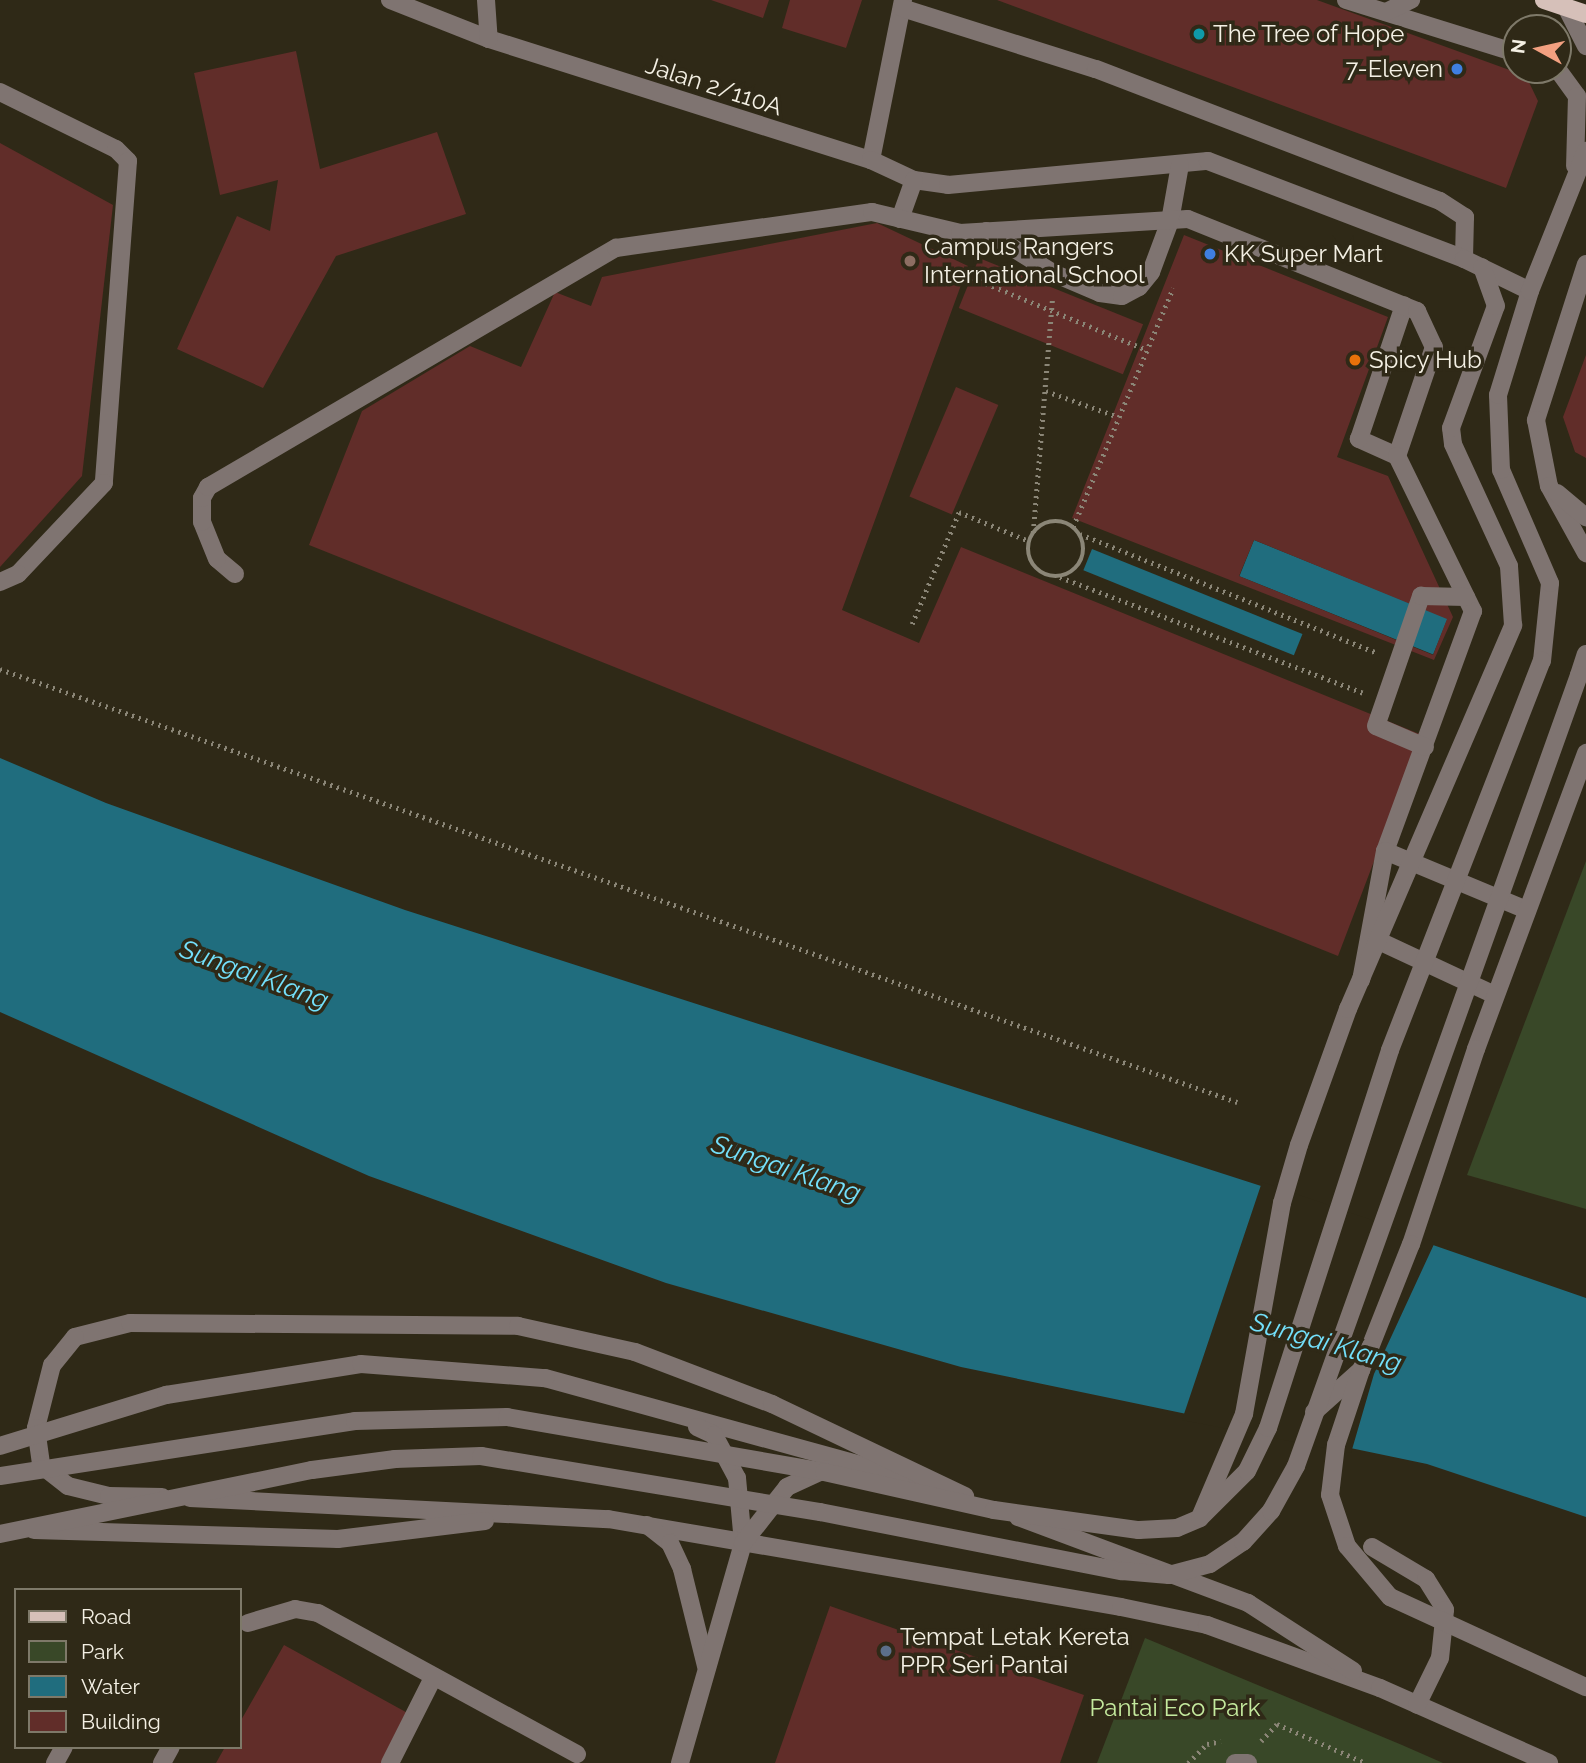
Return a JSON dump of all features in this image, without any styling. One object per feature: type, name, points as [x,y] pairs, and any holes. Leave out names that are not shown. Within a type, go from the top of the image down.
[{"type":"main road","points":[[1544,0],[1586,14]]},
{"type":"street","name":"Jalan 2/110A","points":[[390,0],[489,39],[871,160],[914,180]]},
{"type":"street","points":[[486,0],[489,39]]},
{"type":"street","points":[[1346,0],[1502,49]]},
{"type":"street","points":[[1386,12],[1410,0]]},
{"type":"street","points":[[871,160],[903,4],[1096,69],[1440,201],[1465,217],[1464,259]]},
{"type":"street","points":[[1566,7],[1586,46]]},
{"type":"street","points":[[1568,84],[1577,96],[1575,180]]},
{"type":"street","points":[[0,92],[116,149],[128,161],[104,483],[18,573],[0,582]]},
{"type":"street","points":[[0,1476],[355,1421],[507,1417],[824,1472],[994,1510],[1139,1530],[1177,1528],[1200,1518],[1247,1471],[1268,1428],[1385,1063],[1542,661],[1550,583],[1501,470],[1496,435],[1498,395],[1530,291],[1586,151]]},
{"type":"street","points":[[900,219],[914,180],[991,184],[1208,162],[1464,259],[1530,291]]},
{"type":"street","points":[[986,231],[1053,273],[1100,293],[1122,296],[1139,287],[1151,272],[1170,221],[1180,165]]},
{"type":"street","points":[[235,574],[216,559],[202,522],[202,498],[208,487],[616,247],[872,212],[954,233],[1188,219],[1416,311],[1434,346],[1397,456]]},
{"type":"street","points":[[1586,264],[1536,420],[1549,486],[1586,553]]},
{"type":"street","points":[[1200,1518],[1244,1414],[1282,1203],[1348,1009],[1415,862],[1513,625],[1508,566],[1454,444],[1451,428],[1496,306],[1482,267]]},
{"type":"street","points":[[1361,980],[1385,851],[1473,611],[1397,456],[1359,439],[1404,306]]},
{"type":"street","points":[[1549,486],[1586,517]]},
{"type":"street","points":[[1425,747],[1376,726],[1421,596],[1466,597]]},
{"type":"street","points":[[0,1534],[312,1470],[395,1459],[481,1456],[820,1512],[1122,1571],[1169,1575],[1210,1564],[1253,1532],[1296,1466],[1586,654]]},
{"type":"street","points":[[1586,753],[1476,1049],[1411,1244],[1361,1370],[1336,1445],[1330,1496],[1347,1546],[1366,1574],[1390,1597],[1424,1617],[1586,1688]]},
{"type":"street","points":[[1385,851],[1527,910]]},
{"type":"street","points":[[1379,941],[1495,996]]},
{"type":"street","points":[[994,1510],[772,1404],[635,1352],[518,1326],[130,1323],[75,1337],[52,1365],[42,1389],[36,1428],[41,1465],[68,1486],[109,1496],[540,1515],[644,1523],[1207,1625],[1380,1688],[1549,1763]]},
{"type":"street","points":[[0,1446],[166,1395],[361,1364],[545,1378],[664,1412],[873,1464],[1248,1603],[1380,1688]]},
{"type":"street","points":[[1314,1412],[1361,1370]]},
{"type":"street","points":[[664,1412],[714,1435],[723,1448],[737,1478],[743,1543],[680,1763]]},
{"type":"street","points":[[743,1543],[787,1487],[841,1464],[873,1464]]},
{"type":"street","points":[[29,1530],[338,1539],[540,1515]]},
{"type":"street","points":[[644,1523],[670,1543],[682,1569],[707,1669]]},
{"type":"street","points":[[1372,1546],[1426,1579],[1445,1609],[1440,1658],[1418,1704]]},
{"type":"street","points":[[242,1627],[310,1610],[577,1754]]},
{"type":"street","points":[[390,1763],[433,1676]]},
{"type":"street","points":[[1235,1763],[1248,1763]]},
{"type":"path","points":[[1053,273],[1046,391],[1033,533],[1029,541],[1035,568],[1385,701]]},
{"type":"path","points":[[973,278],[1147,350]]},
{"type":"path","points":[[1073,527],[1176,280]]},
{"type":"path","points":[[1046,391],[1119,417]]},
{"type":"path","points":[[912,624],[959,512],[1029,541]]},
{"type":"path","points":[[1033,533],[1047,522],[1073,527],[1080,534],[1398,662]]},
{"type":"path","points":[[1060,577],[1082,560],[1080,534]]},
{"type":"path","points":[[0,669],[1237,1102]]},
{"type":"path","points":[[1254,1740],[1265,1741],[1277,1724],[1366,1763]]},
{"type":"path","points":[[1188,1763],[1207,1744],[1234,1739]]},
{"type":"green space","points":[[1586,861],[1586,1209],[1467,1175]]},
{"type":"green space","name":"Pantai Eco Park","points":[[1145,1638],[1402,1745],[1443,1763],[1097,1763]]},
{"type":"water","points":[[1254,540],[1448,618],[1433,654],[1239,576]]},
{"type":"water","points":[[1092,549],[1302,634],[1294,655],[1083,570]]},
{"type":"water","name":"Sungai Klang","points":[[0,758],[106,803],[405,910],[1280,1192],[1586,1298],[1586,1517],[1427,1464],[961,1367],[666,1283],[369,1176],[0,1012]]},
{"type":"pier","points":[[1262,1182],[1435,1242],[1374,1374],[1351,1453],[1182,1420]]},
{"type":"building","points":[[711,0],[769,0],[763,18]]},
{"type":"building","points":[[790,0],[862,0],[846,48],[782,28]]},
{"type":"building","points":[[997,0],[1317,0],[1502,67],[1502,84],[1530,84],[1538,101],[1506,188]]},
{"type":"building","points":[[296,51],[320,169],[437,132],[466,214],[336,256],[263,388],[177,349],[237,216],[270,231],[278,180],[220,195],[194,73]]},
{"type":"building","points":[[0,143],[113,205],[82,476],[0,567]]},
{"type":"building","points":[[877,223],[968,266],[842,610],[919,643],[961,547],[1422,735],[1338,956],[309,545],[362,411],[470,346],[521,367],[555,292],[591,306],[602,277]]},
{"type":"building","points":[[1184,235],[1388,317],[1337,457],[1388,476],[1453,617],[1434,660],[1072,518]],"holes":[[[1254,540],[1447,619],[1433,655],[1239,576]]]},
{"type":"building","points":[[979,258],[1143,324],[1123,374],[959,308]]},
{"type":"building","points":[[1586,355],[1586,458],[1575,452],[1563,417]]},
{"type":"building","points":[[956,387],[998,405],[952,515],[910,497]]},
{"type":"building","name":"Tempat Letak Kereta PPR Seri Pantai","points":[[830,1606],[1084,1695],[1060,1763],[775,1763]]},
{"type":"building","points":[[284,1645],[413,1716],[387,1763],[216,1763],[224,1749],[242,1749],[242,1718]]},
{"type":"place","name":"The Tree of Hope","points":[[1199,34]]},
{"type":"place","name":"7-Eleven","points":[[1457,69]]},
{"type":"place","name":"KK Super Mart","points":[[1210,254]]},
{"type":"place","name":"Campus Rangers International School","points":[[910,261]]},
{"type":"place","name":"Spicy Hub","points":[[1355,360]]},
{"type":"place","name":"Tempat Letak Kereta PPR Seri Pantai","points":[[886,1651]]}]
